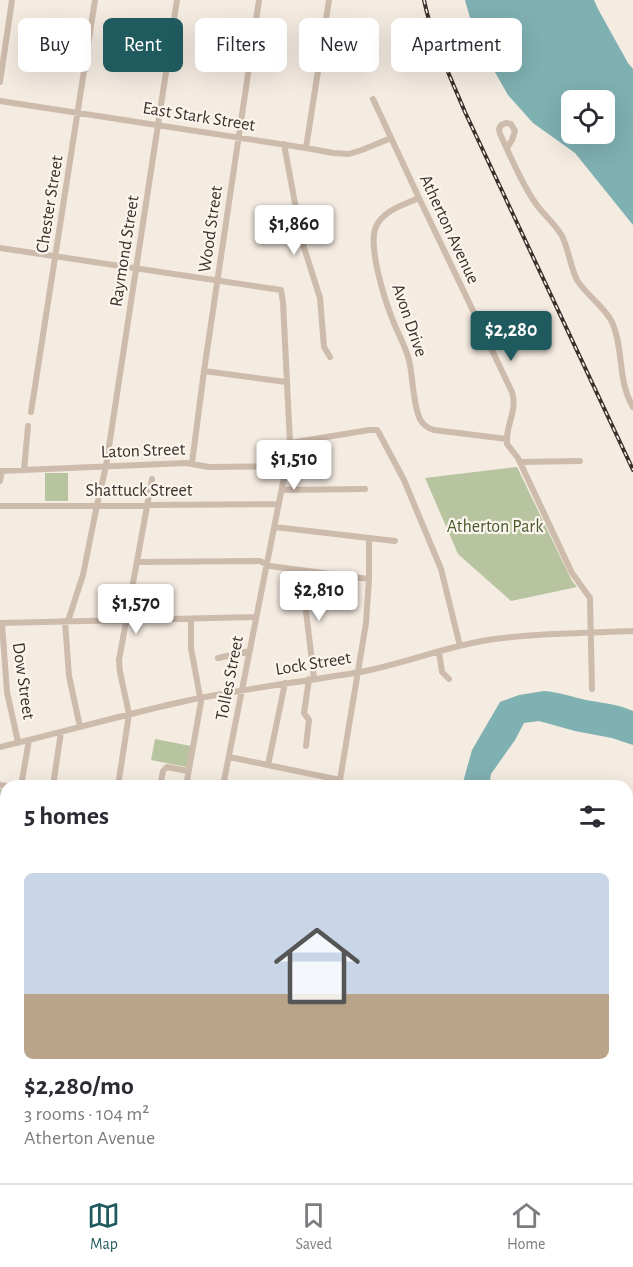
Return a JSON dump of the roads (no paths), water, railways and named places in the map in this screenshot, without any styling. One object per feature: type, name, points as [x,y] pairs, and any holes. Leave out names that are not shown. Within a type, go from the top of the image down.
[{"type":"street","points":[[0,82],[12,0]]},
{"type":"street","name":"Chester Street","points":[[31,412],[95,0]]},
{"type":"street","name":"Raymond Street","points":[[66,621],[83,575],[106,466],[177,0]]},
{"type":"street","name":"Wood Street","points":[[192,463],[238,137],[260,0]]},
{"type":"street","points":[[306,148],[328,0]]},
{"type":"street","name":"Atherton Avenue","points":[[373,99],[512,392],[514,411],[507,439]]},
{"type":"street","name":"East Stark Street","points":[[0,101],[333,153],[349,154],[391,138]]},
{"type":"street","points":[[284,144],[302,241],[320,298],[324,347],[330,357]]},
{"type":"street","points":[[507,148],[537,206],[551,220],[564,240],[577,280],[610,319],[616,334],[626,391],[633,407]]},
{"type":"street","name":"Avon Drive","points":[[419,198],[383,217],[376,226],[374,237],[374,249],[382,288],[408,357],[418,415],[423,424],[434,430],[507,439]]},
{"type":"street","points":[[0,248],[218,280]]},
{"type":"street","name":"Tolles Street","points":[[218,280],[281,290],[290,443],[224,780]]},
{"type":"street","points":[[204,371],[286,382]]},
{"type":"street","points":[[24,470],[28,426]]},
{"type":"street","points":[[290,443],[377,430],[404,480],[441,568],[460,646]]},
{"type":"street","points":[[507,439],[508,446],[517,456],[572,573],[589,596],[592,689]]},
{"type":"street","points":[[520,462],[580,461]]},
{"type":"street","name":"Laton Street","points":[[1,471],[192,463],[209,467],[287,466]]},
{"type":"street","points":[[0,481],[1,471]]},
{"type":"street","points":[[119,780],[129,714],[119,666],[152,479]]},
{"type":"street","points":[[282,490],[365,489]]},
{"type":"street","name":"Shattuck Street","points":[[0,506],[279,504]]},
{"type":"street","points":[[274,527],[395,541]]},
{"type":"street","points":[[341,780],[368,605],[369,538]]},
{"type":"street","points":[[137,562],[260,561],[270,566],[369,579]]},
{"type":"street","points":[[301,570],[311,679],[304,712],[309,720],[306,746]]},
{"type":"street","points":[[1,622],[256,617]]},
{"type":"street","points":[[187,780],[201,698],[191,648],[191,619]]},
{"type":"street","points":[[66,621],[69,676],[80,727]]},
{"type":"street","name":"Dow Street","points":[[1,622],[7,692],[18,742]]},
{"type":"street","name":"Lock Street","points":[[0,747],[129,714],[242,689],[359,672],[488,640],[633,631]]},
{"type":"street","points":[[218,658],[250,651]]},
{"type":"street","points":[[439,652],[442,672],[449,679]]},
{"type":"street","points":[[268,765],[285,683]]},
{"type":"street","points":[[54,780],[61,732]]},
{"type":"street","points":[[22,780],[29,740]]},
{"type":"street","points":[[229,757],[328,780]]},
{"type":"street","points":[[161,780],[167,766],[188,771]]},
{"type":"water","points":[[465,0],[594,0],[633,69],[633,225],[575,153],[562,144],[615,144],[615,90],[561,90],[561,143],[533,123],[508,95],[495,72],[522,72],[522,18],[470,18]]},
{"type":"water","points":[[544,691],[555,692],[616,705],[633,711],[633,745],[539,721],[524,723],[491,774],[490,780],[464,780],[472,750],[500,702],[519,695]]},
{"type":"railway","points":[[424,0],[437,43],[465,112],[633,470]]},
{"type":"park label","name":"Atherton Park","points":[[495,526]]}]
